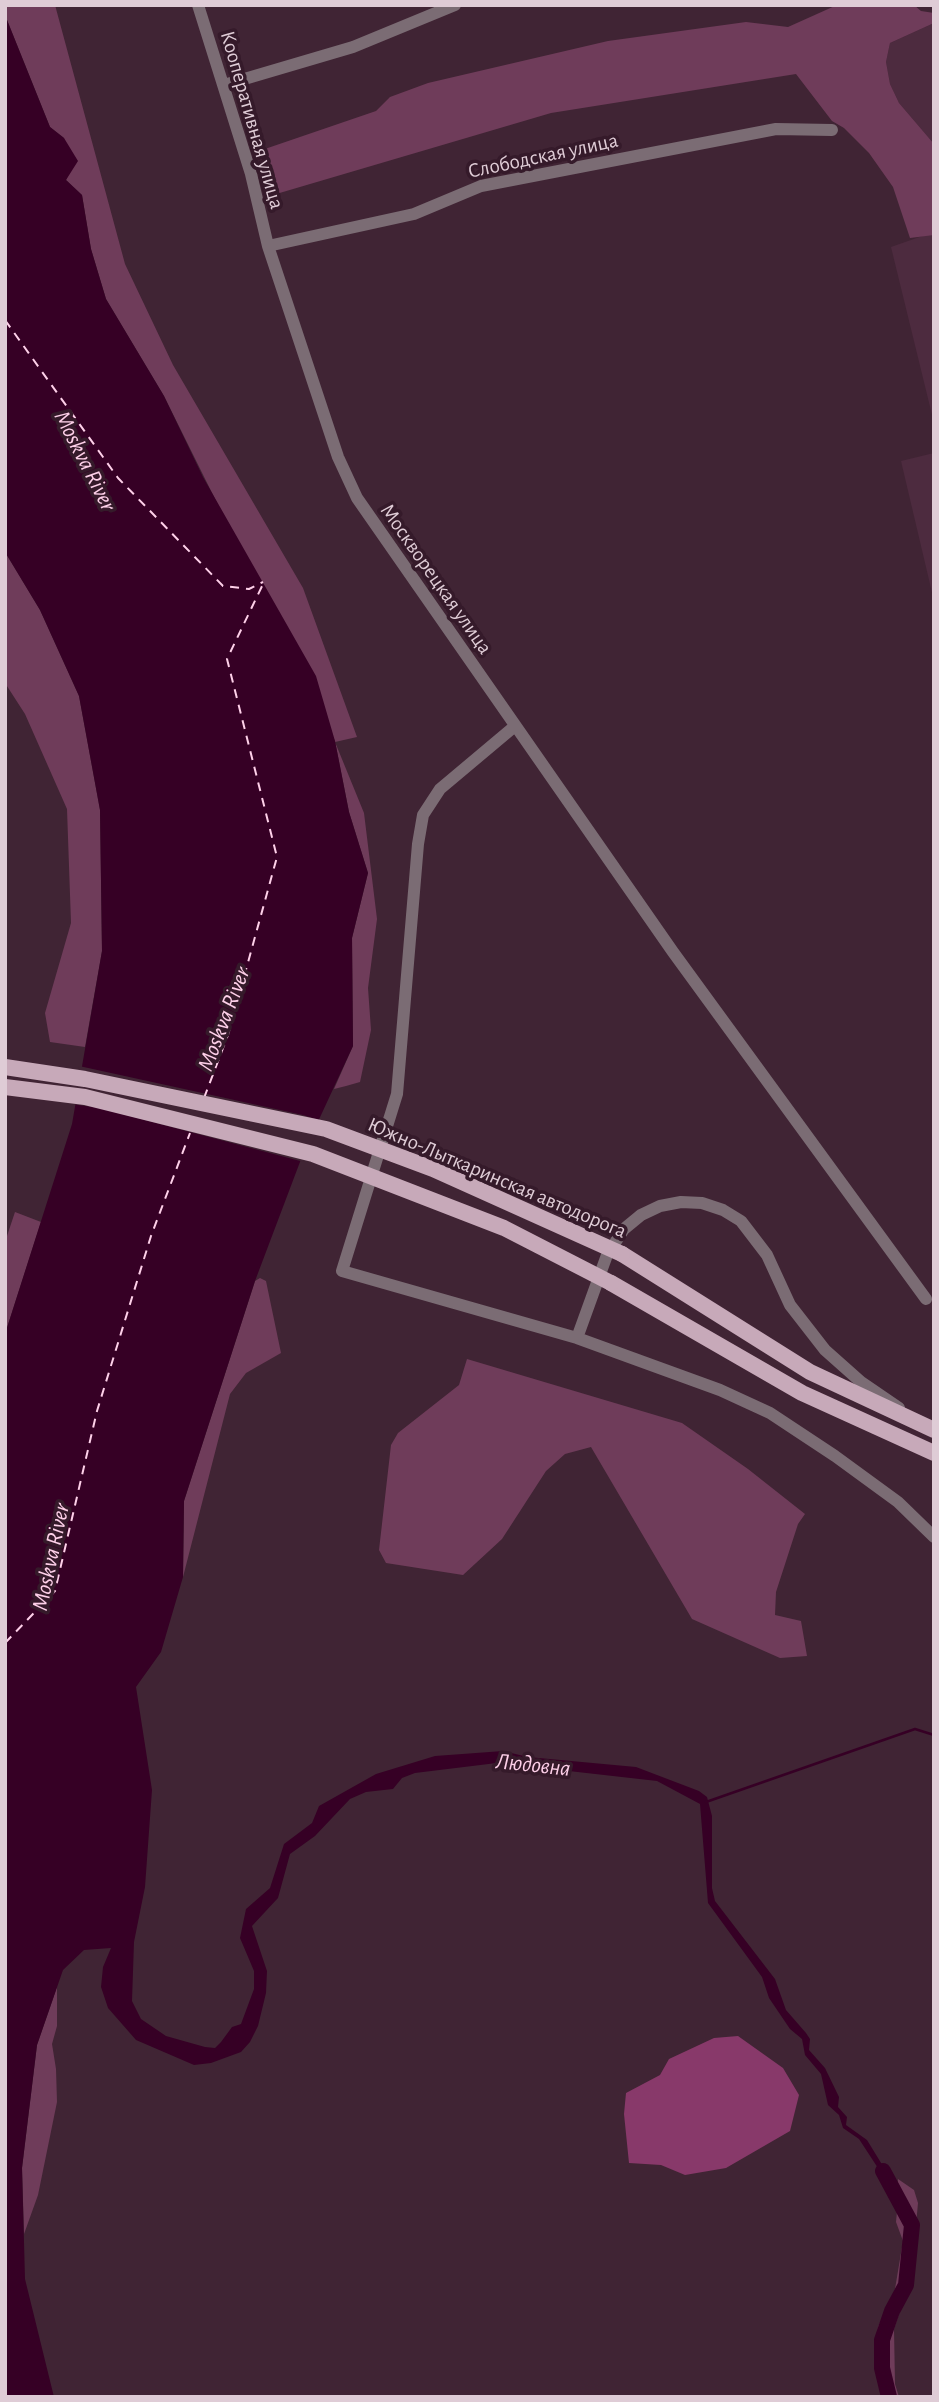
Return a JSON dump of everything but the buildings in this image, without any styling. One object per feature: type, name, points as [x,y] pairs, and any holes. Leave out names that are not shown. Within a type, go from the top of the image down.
[{"type":"main road","name":"Южно-Лыткаринская автодорога","points":[[5,1068],[85,1079],[326,1129],[444,1174],[622,1254],[810,1371],[930,1428]]},
{"type":"main road","name":"Южно-Лыткаринская автодорога","points":[[5,1087],[85,1097],[313,1154],[505,1228],[611,1283],[802,1393],[934,1453]]},
{"type":"street","name":"Кооперативная улица","points":[[198,5],[224,85],[268,246]]},
{"type":"street","points":[[224,85],[353,47],[455,5]]},
{"type":"street","name":"Слободская улица","points":[[268,246],[414,215],[481,186],[776,129],[832,130]]},
{"type":"street","name":"Москворецкая улица","points":[[268,246],[338,457],[357,498],[636,900],[926,1299]]},
{"type":"street","points":[[515,726],[440,789],[423,815],[418,844],[397,1094],[342,1271],[577,1338],[720,1390],[770,1413],[898,1502],[934,1537]]},
{"type":"street","points":[[577,1338],[607,1255],[624,1228],[650,1210],[670,1203],[692,1202],[713,1206],[741,1221],[767,1255],[790,1305],[825,1350],[861,1382],[930,1428]]},
{"type":"shaded area","points":[[5,5],[55,5],[125,264],[173,365],[303,588],[357,737],[335,742],[164,396],[106,299],[91,249],[82,195],[66,180],[69,173],[64,138],[50,127],[5,15]]},
{"type":"shaded area","points":[[837,5],[914,5],[921,11],[934,13],[934,23],[890,43],[886,62],[890,84],[899,103],[934,144],[934,235],[910,238],[893,187],[869,153],[844,128],[832,121],[796,74],[551,113],[266,197],[259,151],[376,111],[390,97],[428,83],[608,41],[746,22],[788,27]]},
{"type":"shaded area","points":[[934,23],[934,144],[899,103],[890,84],[886,62],[890,43]]},
{"type":"shaded area","points":[[928,234],[934,235],[934,423],[891,247]]},
{"type":"shaded area","points":[[934,453],[934,601],[901,461]]},
{"type":"shaded area","points":[[5,552],[40,610],[79,696],[100,810],[102,951],[85,1047],[50,1042],[45,1013],[71,923],[67,809],[25,714],[5,683]]},
{"type":"shaded area","points":[[335,743],[364,813],[377,919],[368,988],[371,1030],[360,1082],[334,1089],[353,1046],[352,938],[368,873],[349,812]]},
{"type":"shaded area","points":[[15,1212],[41,1222],[5,1334],[5,1242]]},
{"type":"shaded area","points":[[260,1278],[266,1281],[281,1353],[246,1373],[230,1394],[183,1577],[184,1501],[255,1281]]},
{"type":"shaded area","points":[[467,1359],[682,1423],[748,1469],[805,1514],[798,1524],[776,1592],[775,1615],[801,1621],[807,1656],[780,1658],[692,1619],[591,1447],[565,1454],[546,1471],[502,1539],[463,1575],[386,1563],[379,1550],[391,1445],[398,1433],[459,1385]]},
{"type":"shaded area","points":[[57,1987],[57,2026],[52,2044],[57,2102],[38,2195],[24,2234],[22,2168],[37,2045]]},
{"type":"shaded area","points":[[738,2036],[783,2068],[799,2095],[790,2131],[726,2168],[685,2175],[661,2165],[629,2163],[624,2114],[626,2093],[660,2075],[669,2059],[714,2038]]},
{"type":"shaded area","points":[[898,2179],[914,2190],[918,2203],[911,2279],[894,2329],[895,2384],[899,2397],[886,2397],[874,2358],[878,2327],[895,2289],[903,2241],[896,2222],[898,2201],[891,2188],[897,2189]]},
{"type":"water","name":"Moskva River","points":[[5,15],[50,127],[64,138],[78,161],[66,180],[82,195],[91,249],[106,299],[164,396],[203,477],[316,676],[335,741],[349,812],[368,873],[352,938],[353,1046],[303,1154],[255,1281],[184,1501],[183,1577],[161,1652],[136,1687],[152,1790],[145,1887],[134,1942],[132,2001],[141,2019],[166,2036],[205,2047],[215,2048],[232,2027],[241,2024],[254,1989],[254,1971],[240,1938],[246,1909],[270,1888],[284,1844],[312,1823],[319,1806],[376,1774],[435,1756],[503,1751],[528,1757],[636,1767],[699,1791],[707,1797],[712,1816],[712,1888],[715,1901],[775,1979],[786,2010],[806,2033],[810,2039],[809,2050],[825,2068],[839,2097],[838,2107],[847,2117],[846,2125],[867,2140],[897,2189],[891,2188],[859,2139],[843,2128],[839,2115],[828,2105],[821,2074],[805,2055],[802,2039],[790,2029],[769,1998],[762,1977],[708,1903],[700,1804],[657,1781],[551,1769],[526,1771],[505,1762],[415,1773],[402,1778],[393,1789],[366,1792],[350,1799],[315,1836],[290,1854],[278,1898],[252,1926],[267,1971],[266,1993],[258,2026],[241,2052],[211,2063],[194,2065],[136,2040],[108,2008],[101,1987],[103,1967],[111,1948],[84,1950],[63,1970],[37,2045],[22,2168],[25,2279],[54,2397],[5,2397],[5,1334],[72,1124],[102,951],[100,810],[79,696],[40,610],[5,552]]},
{"type":"pier","points":[[79,1066],[322,1121],[304,1162],[99,1108],[72,1104]]},
{"type":"waterway","points":[[706,1802],[915,1729],[934,1735]]},
{"type":"waterway","name":"Людовна","points":[[883,2171],[912,2225],[906,2285],[892,2311],[882,2340],[882,2368],[889,2397]]},
{"type":"ferry route","points":[[5,320],[118,478],[223,586],[249,589],[263,582]]},
{"type":"ferry route","points":[[204,1098],[228,1035],[277,857],[227,659],[264,582]]},
{"type":"ferry route","points":[[5,1643],[55,1591],[97,1411],[151,1236],[190,1133]]}]
